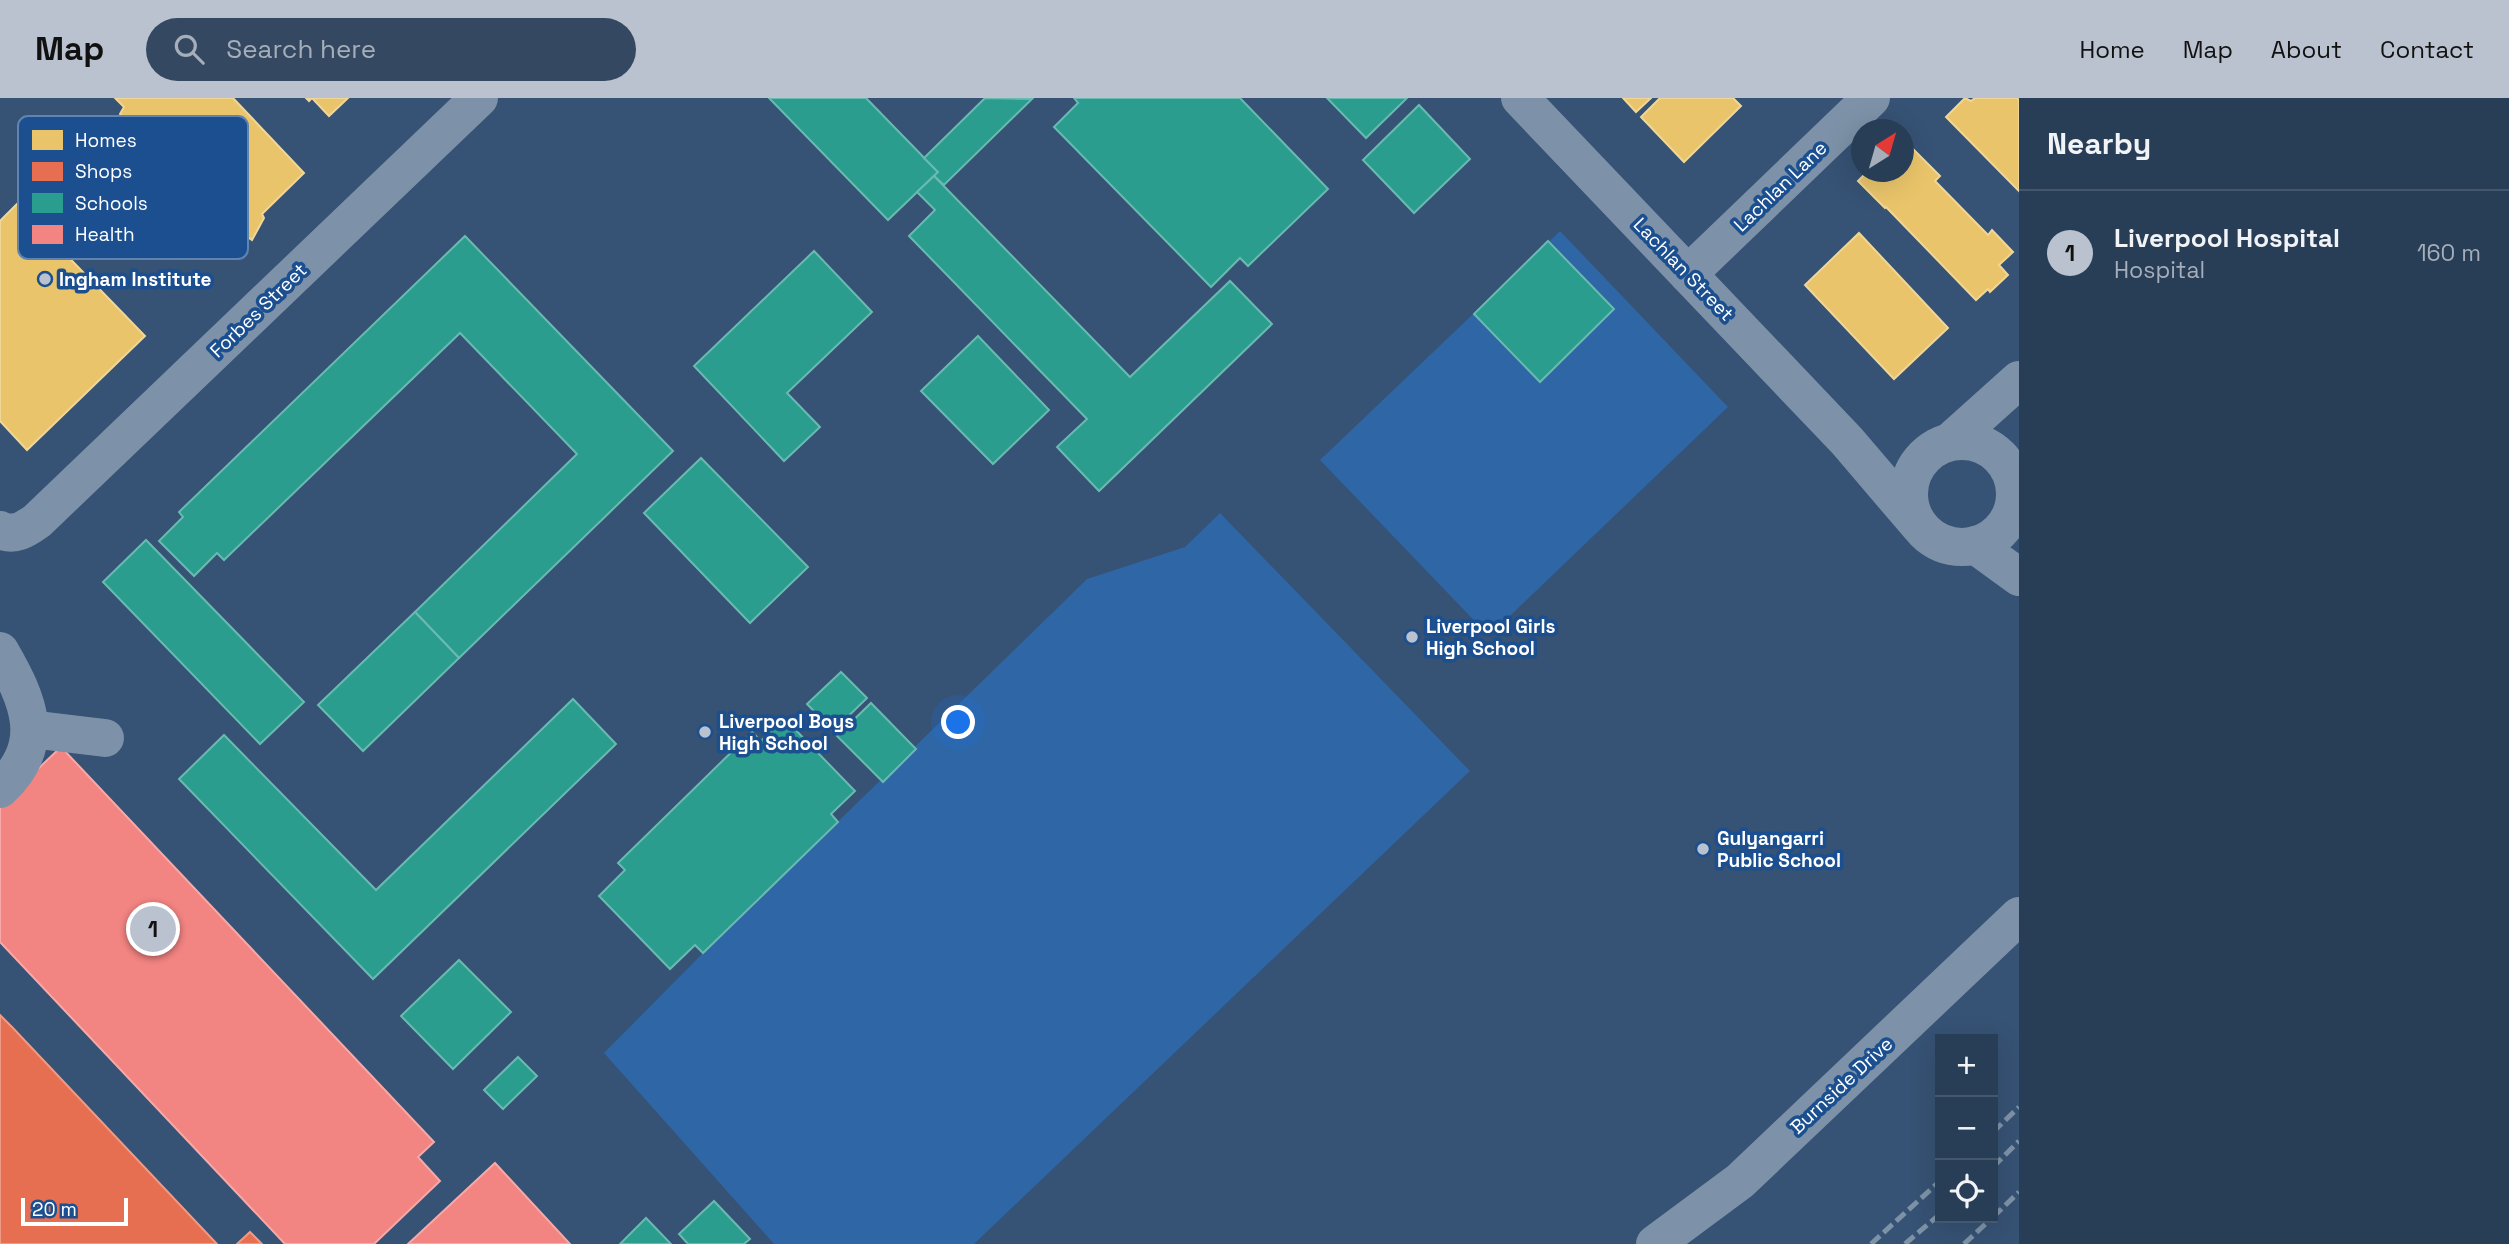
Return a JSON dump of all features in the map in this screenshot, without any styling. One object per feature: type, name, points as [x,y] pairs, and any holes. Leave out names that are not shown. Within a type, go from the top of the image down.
[{"type":"street","name":"Forbes Street","points":[[11,535],[479,98]]},
{"type":"street","name":"Lachlan Street","points":[[1520,98],[1847,441],[1917,523]]},
{"type":"street","name":"Lachlan Lane","points":[[1689,274],[1871,98]]},
{"type":"street","points":[[1847,441],[1936,450],[1968,440],[1984,445],[1997,454],[2015,478],[2010,514],[2002,528],[1991,539],[1976,545],[1959,547],[1943,544],[1917,523],[1910,507],[1908,490],[1912,473],[1936,450],[2019,380]]},
{"type":"street","points":[[1976,545],[2019,577]]},
{"type":"street","points":[[0,652],[24,698],[30,729],[26,755],[14,776],[0,789]]},
{"type":"street","points":[[30,729],[105,738]]},
{"type":"street","name":"Burnside Drive","points":[[1655,1244],[1740,1181],[2019,916]]},
{"type":"shaded area","points":[[1560,231],[1728,407],[1489,636],[1320,460]]},
{"type":"shaded area","points":[[1220,513],[1470,771],[974,1244],[774,1244],[604,1053],[1087,579],[1185,547]]},
{"type":"building: Homes","points":[[115,98],[233,98],[304,173],[262,214],[264,218],[252,240],[248,237],[248,116],[122,116],[120,114],[124,107]]},
{"type":"building: Homes","points":[[312,98],[348,98],[329,116]]},
{"type":"building: Homes","points":[[1623,98],[1651,98],[1636,112]]},
{"type":"building: Homes","points":[[1660,98],[1733,98],[1741,106],[1684,162],[1641,117]]},
{"type":"building: Homes","points":[[1965,98],[1971,101],[1975,98],[2019,100],[2019,191],[1946,117]]},
{"type":"building: Homes","points":[[1914,150],[1940,176],[1935,181],[1988,235],[1992,230],[2013,252],[1999,265],[2008,275],[1990,292],[1988,289],[1976,300],[1859,182],[1914,182]]},
{"type":"building: Homes","name":"Ingham Institute","points":[[17,204],[18,259],[70,259],[145,336],[27,450],[0,421],[0,221]]},
{"type":"building: Homes","points":[[1859,233],[1948,328],[1894,379],[1805,285]]},
{"type":"building: Shops","points":[[0,1015],[12,1027],[217,1244],[0,1244]]},
{"type":"building: Shops","points":[[250,1232],[262,1244],[237,1244]]},
{"type":"building: Schools","points":[[769,98],[866,98],[938,172],[888,220]]},
{"type":"building: Schools","points":[[985,98],[1032,99],[944,185],[934,176],[938,172],[924,158]]},
{"type":"building: Schools","points":[[1074,98],[1240,98],[1328,189],[1248,266],[1240,258],[1211,287],[1054,127],[1078,103]]},
{"type":"building: Schools","points":[[1327,98],[1407,98],[1366,138]]},
{"type":"building: Schools","points":[[1419,105],[1470,159],[1414,213],[1363,160]]},
{"type":"building: Schools","points":[[934,176],[1130,377],[1230,281],[1272,324],[1099,491],[1057,447],[1087,419],[909,236],[935,210],[917,192]]},
{"type":"building: Schools","points":[[465,236],[673,451],[459,658],[415,612],[577,454],[460,333],[224,560],[217,553],[194,576],[159,541],[183,517],[179,512]]},
{"type":"building: Schools","points":[[1548,241],[1614,309],[1540,382],[1474,314]]},
{"type":"building: Schools","points":[[814,251],[872,312],[787,393],[820,427],[784,461],[694,366]]},
{"type":"building: Schools","points":[[978,336],[1049,410],[993,464],[921,391]]},
{"type":"building: Schools","points":[[701,458],[808,567],[750,623],[644,513]]},
{"type":"building: Schools","points":[[146,540],[304,702],[260,744],[103,582]]},
{"type":"building: Schools","points":[[415,612],[459,658],[363,751],[318,705]]},
{"type":"building: Schools","points":[[841,672],[867,698],[833,731],[807,704]]},
{"type":"building: Schools","points":[[573,699],[616,744],[373,979],[179,779],[224,735],[376,890]]},
{"type":"building: Schools","points":[[871,703],[916,749],[883,782],[837,736]]},
{"type":"building: Schools","points":[[784,718],[855,791],[831,814],[838,822],[703,953],[695,945],[670,969],[599,896],[625,870],[618,863],[752,732],[761,741]]},
{"type":"building: Schools","points":[[459,960],[511,1012],[453,1069],[401,1016]]},
{"type":"building: Schools","points":[[518,1057],[537,1076],[503,1109],[484,1090]]},
{"type":"building: Schools","points":[[714,1201],[750,1239],[744,1244],[688,1244],[679,1234]]},
{"type":"building: Schools","points":[[646,1218],[671,1244],[620,1244]]},
{"type":"building: Health","points":[[61,747],[434,1142],[418,1157],[440,1181],[374,1244],[285,1244],[0,942],[0,805]]},
{"type":"building: Health","points":[[495,1163],[570,1244],[408,1244]]},
{"type":"railway","points":[[1998,1127],[2019,1107]]},
{"type":"railway","points":[[1998,1162],[2019,1141]]},
{"type":"railway","points":[[1871,1244],[1935,1186]]},
{"type":"railway","points":[[1998,1212],[2019,1192]]},
{"type":"railway","points":[[1905,1244],[1935,1218]]},
{"type":"railway","points":[[1964,1244],[1987,1223]]},
{"type":"place","name":"Ingham Institute","points":[[45,279]]},
{"type":"place","name":"Liverpool Girls High School","points":[[1412,637]]},
{"type":"place","name":"Liverpool Boys High School","points":[[705,732]]},
{"type":"place","name":"Gulyangarri Public School","points":[[1703,849]]},
{"type":"place","name":"Liverpool Hospital","points":[[153,929]]}]
